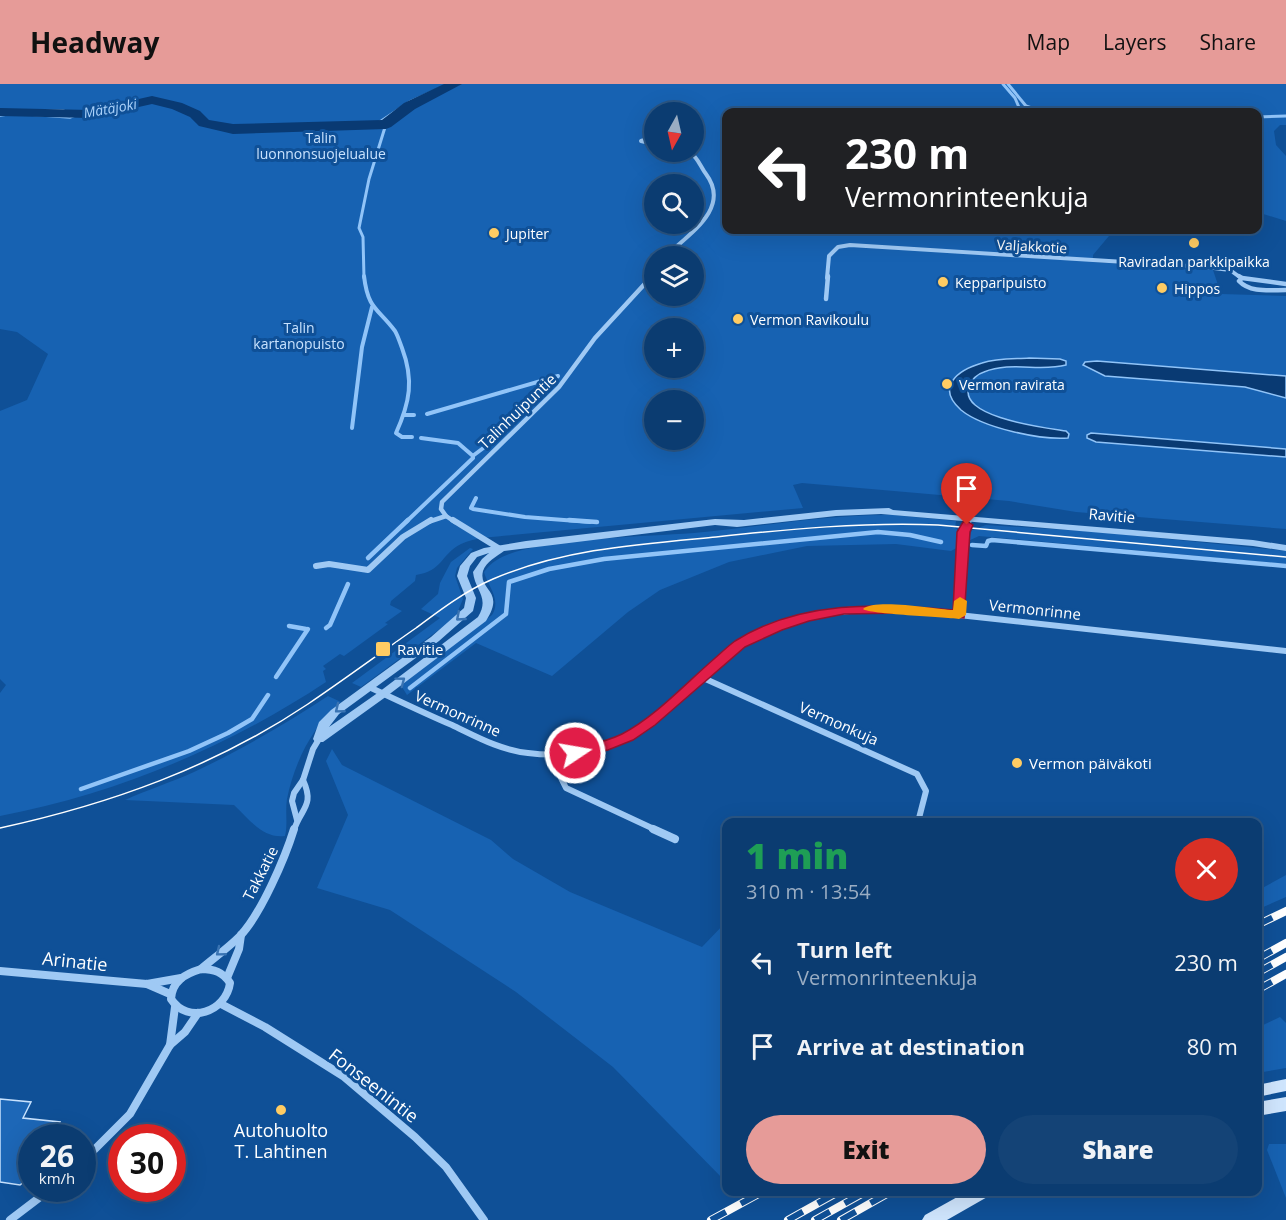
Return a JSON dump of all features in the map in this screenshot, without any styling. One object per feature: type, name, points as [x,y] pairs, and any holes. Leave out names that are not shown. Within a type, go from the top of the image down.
[{"type":"main road","points":[[1262,1090],[1286,1085]]},
{"type":"main road","points":[[1262,1108],[1286,1104]]},
{"type":"main road","points":[[931,1220],[974,1196]]},
{"type":"street","points":[[679,246],[699,231],[711,204],[713,190],[711,179],[699,162]]},
{"type":"street","name":"Valjakkotie","points":[[826,299],[829,256],[838,247],[850,245],[1185,265],[1230,270],[1242,278],[1286,284]]},
{"type":"street","name":"Valjakkotie","points":[[1242,278],[1239,281],[1241,284],[1251,289],[1286,290]]},
{"type":"street","name":"Talinhuipuntie","points":[[446,516],[441,506],[445,496],[560,387],[594,339],[644,287]]},
{"type":"street","name":"Ravitie","points":[[319,739],[327,720],[463,616],[471,603],[469,591],[463,581],[465,566],[474,555],[484,551],[658,531],[700,530],[836,513],[884,512],[970,517],[1286,548]]},
{"type":"street","points":[[316,566],[329,564],[368,570],[410,529],[426,521],[446,516],[501,549],[485,561],[478,572],[480,583],[489,600],[487,613],[482,619],[319,739]]},
{"type":"street","points":[[959,615],[963,532],[970,517]]},
{"type":"street","name":"Ravitie","points":[[1253,543],[1286,543]]},
{"type":"street","name":"Vermonrinne","points":[[369,687],[503,748],[527,753],[559,755],[603,747],[628,737],[650,722],[740,644],[760,633],[806,617],[844,610],[880,609],[959,615],[1286,651]]},
{"type":"street","name":"Vermonkuja","points":[[701,677],[918,774],[925,782],[927,794],[919,818]]},
{"type":"street","name":"Takkatie","points":[[297,820],[292,801],[294,793],[303,780],[309,758],[319,739]]},
{"type":"street","points":[[559,755],[560,776],[566,788],[675,839]]},
{"type":"street","name":"Takkatie","points":[[201,969],[241,935],[280,868],[297,820],[307,807],[309,793],[303,780]]},
{"type":"street","name":"Takkatie","points":[[227,978],[239,949],[241,935]]},
{"type":"street","points":[[170,1045],[175,1007],[170,994],[176,982],[201,969],[217,970],[230,983],[229,994],[221,1004],[198,1013],[187,1013],[175,1007]]},
{"type":"street","name":"Arinatie","points":[[0,971],[147,984],[181,978]]},
{"type":"street","name":"Arinatie","points":[[147,984],[170,994]]},
{"type":"street","name":"Fonseenintie","points":[[221,1004],[265,1027],[344,1076],[446,1167],[484,1220]]},
{"type":"street","points":[[96,1148],[130,1114],[170,1045],[184,1032],[198,1013]]},
{"type":"street","points":[[10,1220],[34,1202]]},
{"type":"green space","name":"Talin kartanopuisto","points":[[0,84],[1286,84],[1286,125],[1280,125],[1274,131],[1276,145],[1286,156],[1286,221],[1262,214],[1262,108],[722,108],[722,234],[1111,234],[1093,255],[1093,262],[1213,270],[1221,294],[1286,296],[1286,529],[1076,512],[1009,501],[802,483],[793,485],[803,508],[473,540],[454,548],[431,570],[416,575],[415,581],[391,601],[390,605],[402,611],[344,656],[340,654],[323,666],[326,669],[323,671],[326,682],[289,706],[210,747],[128,781],[43,807],[0,816],[0,693],[6,685],[0,679],[0,411],[27,400],[48,354],[17,332],[0,329]]},
{"type":"green space","points":[[894,515],[956,521],[955,528],[960,546],[951,551],[896,544],[807,546],[729,562],[660,590],[628,612],[552,676],[476,643],[407,695],[402,687],[404,683],[492,615],[495,609],[495,598],[484,572],[496,560],[511,553],[585,540],[694,533],[794,521]]},
{"type":"green space","points":[[986,525],[1099,532],[1286,551],[1286,564],[979,536],[968,541],[972,530]]},
{"type":"green space","points":[[470,548],[473,549],[457,568],[455,576],[463,599],[455,618],[361,687],[352,683],[440,618],[421,609],[438,594],[440,583],[451,562]]},
{"type":"green space","points":[[328,696],[341,702],[313,733],[294,772],[287,799],[285,836],[263,831],[234,805],[125,800],[186,776],[229,755]]},
{"type":"green space","points":[[332,749],[342,765],[491,840],[513,859],[570,892],[702,947],[722,926],[722,1178],[613,1067],[516,992],[390,910],[317,888],[348,815],[326,761]]},
{"type":"green space","points":[[1286,875],[1286,897],[1262,908],[1262,888]]},
{"type":"green space","points":[[1280,1017],[1286,1023],[1286,1068],[1262,1072],[1262,1026]]},
{"type":"green space","points":[[1269,1144],[1286,1144],[1286,1198],[1267,1150]]},
{"type":"shaded area","points":[[448,84],[459,84],[415,105],[392,124],[377,123],[410,101]]},
{"type":"shaded area","points":[[0,110],[63,110],[78,115],[70,118],[15,114],[0,116]]},
{"type":"shaded area","points":[[1060,359],[1066,361],[1066,365],[1046,368],[1005,367],[984,372],[971,382],[969,398],[977,407],[990,414],[1024,424],[1066,431],[1069,434],[1068,438],[1012,432],[971,416],[953,402],[950,387],[953,380],[965,370],[994,360]]},
{"type":"shaded area","points":[[1097,361],[1286,376],[1286,398],[1245,387],[1105,376],[1083,365],[1085,362]]},
{"type":"shaded area","points":[[1091,433],[1286,449],[1286,457],[1096,442],[1087,438],[1087,435]]},
{"type":"building","points":[[0,1099],[31,1102],[23,1118],[60,1122],[59,1124],[18,1124],[18,1185],[0,1182]]},
{"type":"waterway","name":"Mätäjoki","points":[[0,112],[90,114],[152,100],[177,106],[195,114],[204,123],[233,129],[386,124],[409,106],[455,84]]},
{"type":"waterway","points":[[1003,84],[1015,98],[1019,108]]},
{"type":"waterway","points":[[1008,84],[1026,106],[1032,108]]},
{"type":"waterway","points":[[1262,117],[1286,116]]},
{"type":"waterway","points":[[364,278],[363,237],[359,228],[369,179],[386,124]]},
{"type":"waterway","points":[[364,276],[368,296],[395,331],[406,360],[409,391],[405,411],[396,433],[402,437],[412,437]]},
{"type":"waterway","points":[[352,428],[362,347],[372,307]]},
{"type":"waterway","points":[[427,414],[558,376],[490,443],[474,455]]},
{"type":"waterway","points":[[404,415],[414,415]]},
{"type":"waterway","points":[[421,438],[458,443],[473,456]]},
{"type":"waterway","points":[[406,522],[473,458]]},
{"type":"waterway","points":[[476,498],[471,508],[473,509],[525,517],[590,522]]},
{"type":"waterway","points":[[368,558],[408,520]]},
{"type":"waterway","points":[[569,520],[597,522]]},
{"type":"waterway","points":[[410,688],[506,614],[509,582],[549,569],[604,559],[878,532],[910,535],[941,542]]},
{"type":"waterway","points":[[972,545],[986,546],[988,541],[992,540],[1286,566]]},
{"type":"waterway","points":[[326,628],[330,625],[348,584]]},
{"type":"waterway","points":[[289,626],[306,629]]},
{"type":"waterway","points":[[276,677],[308,629]]},
{"type":"waterway","points":[[81,789],[189,751],[228,733],[252,719],[268,695]]},
{"type":"tram line","points":[[0,828],[121,795],[160,781],[236,747],[308,704],[473,589],[520,569],[575,554],[631,545],[771,531],[854,525],[910,524],[1286,557]]},
{"type":"railway","points":[[1262,923],[1286,911]]},
{"type":"railway","points":[[1262,956],[1286,943]]},
{"type":"railway","points":[[1262,970],[1286,957]]},
{"type":"railway","points":[[1262,987],[1286,974]]},
{"type":"railway","points":[[711,1220],[755,1196]]},
{"type":"railway","points":[[788,1220],[831,1196]]},
{"type":"railway","points":[[815,1220],[858,1196]]},
{"type":"railway","points":[[841,1220],[883,1196]]},
{"type":"slow traffic","points":[[870,609],[902,609],[959,615],[960,601]]},
{"type":"place","name":"Jupiter","points":[[494,233]]},
{"type":"place","name":"Raviradan parkkipaikka","points":[[1194,243]]},
{"type":"place","name":"Kepparipuisto","points":[[943,282]]},
{"type":"place","name":"Hippos","points":[[1162,288]]},
{"type":"place","name":"Vermon Ravikoulu","points":[[738,319]]},
{"type":"place","name":"Vermon ravirata","points":[[947,384]]},
{"type":"place","name":"Ravitie","points":[[383,649]]},
{"type":"place","name":"Vermon päiväkoti","points":[[1017,763]]},
{"type":"place","name":"Autohuolto T. Lahtinen","points":[[281,1110]]},
{"type":"route","points":[[575,753],[614,744],[638,731],[722,658],[740,644],[760,633],[806,617],[844,610],[902,609],[959,615],[963,532],[967,525]]},
{"type":"park label","name":"Talin luonnonsuojelualue","points":[[321,146]]}]
